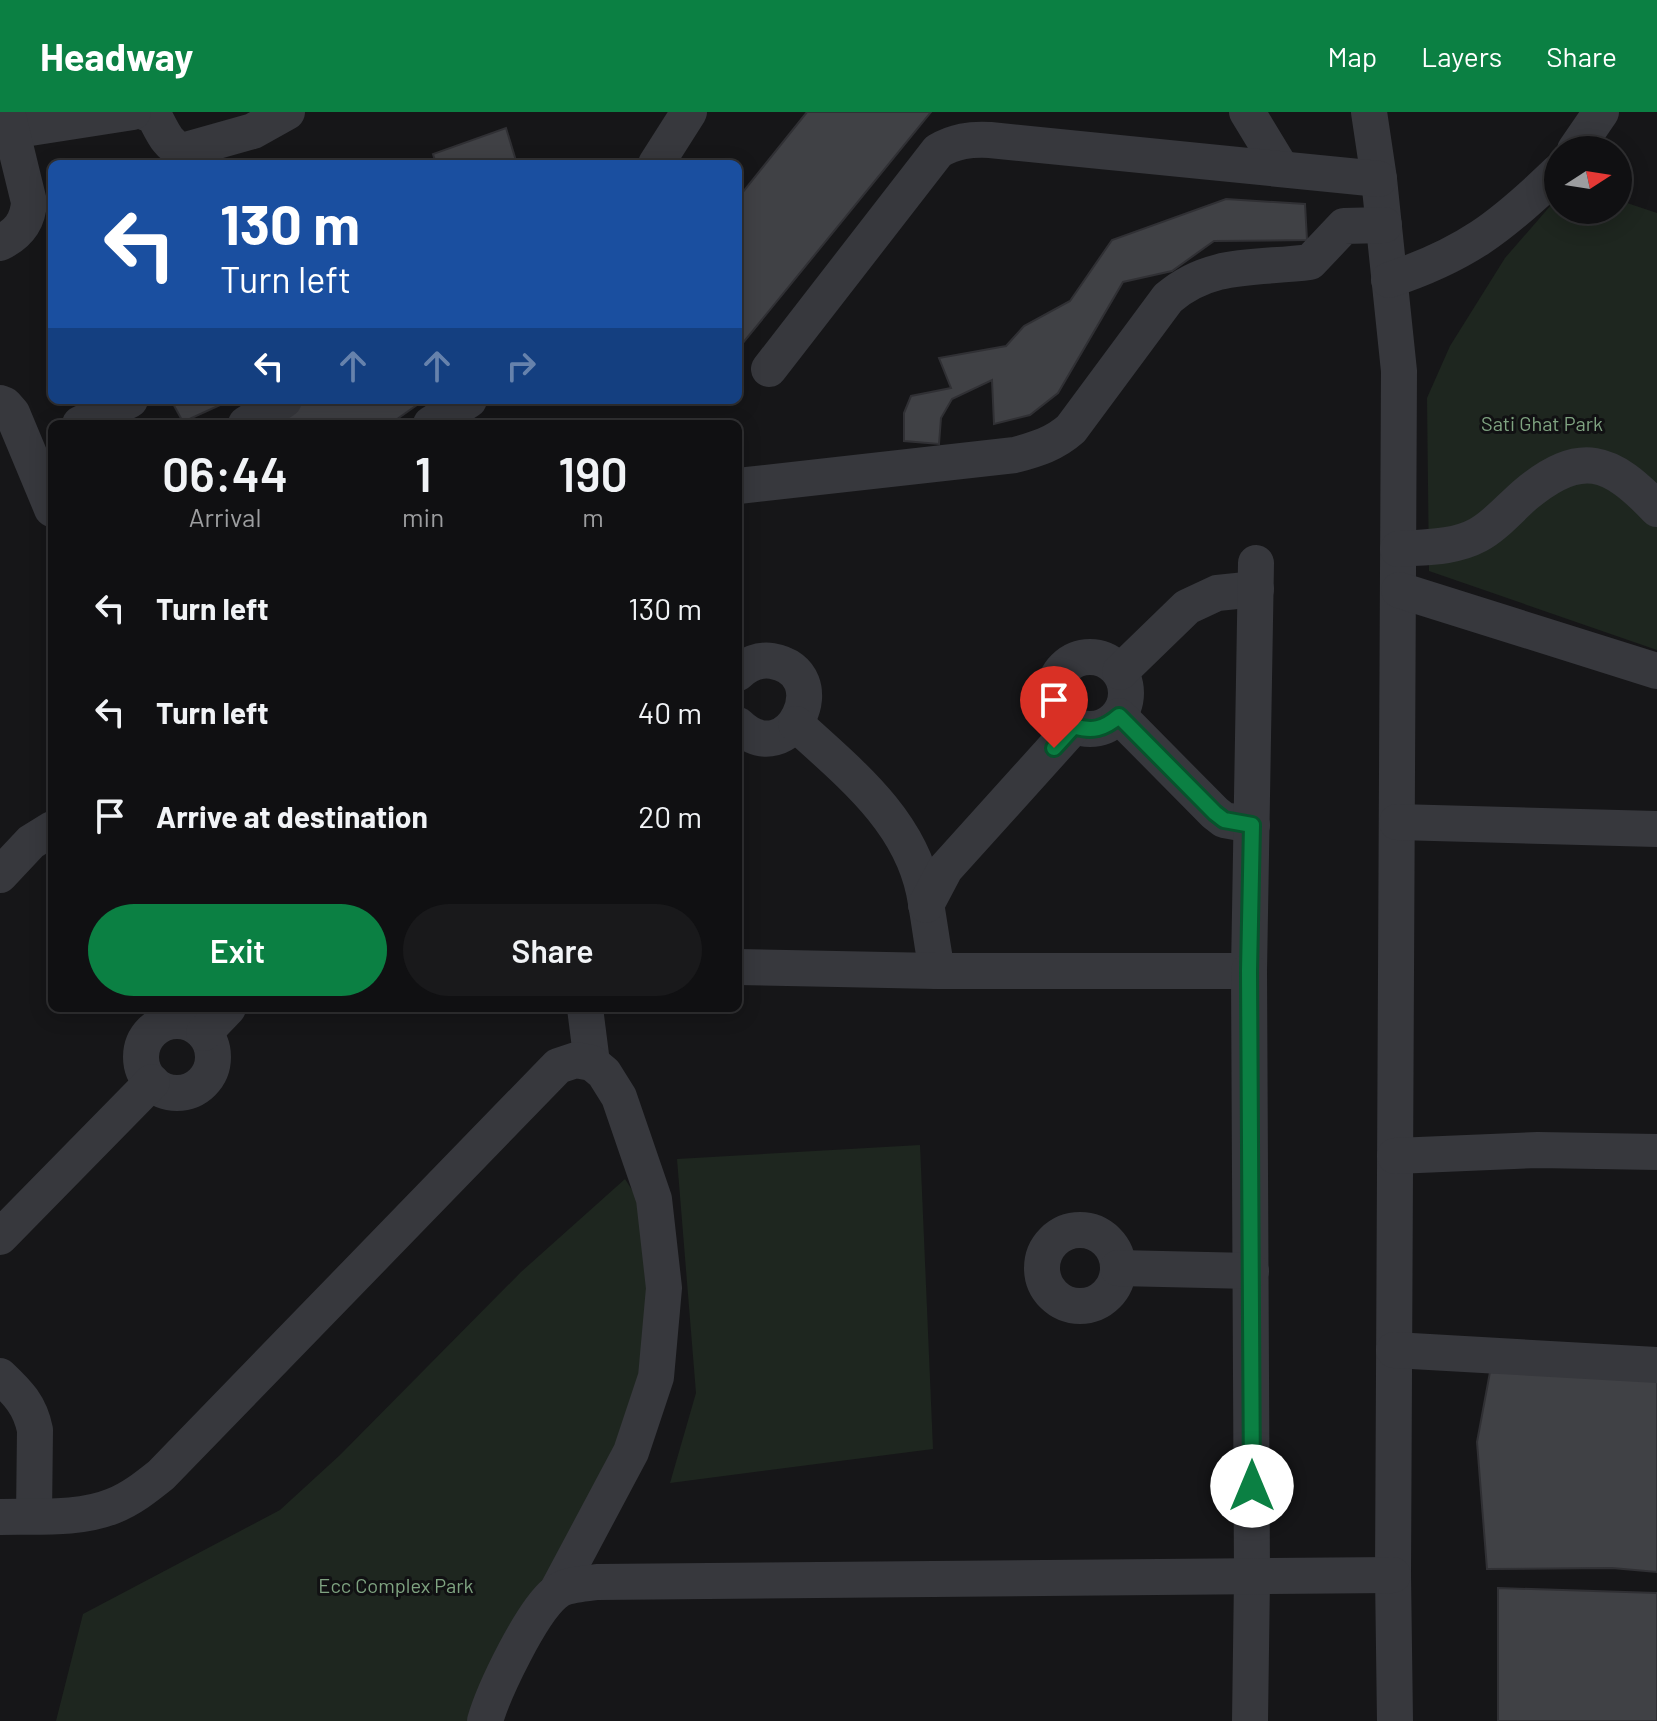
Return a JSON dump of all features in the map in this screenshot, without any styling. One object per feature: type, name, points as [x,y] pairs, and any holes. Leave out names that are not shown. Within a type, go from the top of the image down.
[{"type":"street","points":[[0,243],[22,227],[29,215],[29,202],[9,121],[133,112]]},
{"type":"street","points":[[144,112],[154,116],[167,141],[182,151],[253,131],[287,112]]},
{"type":"street","points":[[659,160],[689,112]]},
{"type":"street","points":[[1247,112],[1281,168]]},
{"type":"street","points":[[1369,112],[1399,371],[1393,1575],[1395,1721]]},
{"type":"street","points":[[1585,136],[1601,112]]},
{"type":"street","points":[[769,369],[938,151],[952,143],[970,139],[990,140],[1379,179]]},
{"type":"street","points":[[1389,280],[1456,254],[1493,230],[1544,184]]},
{"type":"street","points":[[742,485],[1015,455],[1040,448],[1058,440],[1071,429],[1168,298],[1184,284],[1221,270],[1310,262],[1344,226],[1384,225]]},
{"type":"street","points":[[0,403],[40,443],[48,487]]},
{"type":"street","points":[[88,420],[122,404]]},
{"type":"street","points":[[252,420],[278,404]]},
{"type":"street","points":[[1398,549],[1452,545],[1478,535],[1557,472],[1578,465],[1599,465],[1619,473],[1657,509]]},
{"type":"street","points":[[1120,672],[1187,607],[1256,576],[1249,971],[1250,1721]]},
{"type":"street","points":[[1399,590],[1657,671]]},
{"type":"street","points":[[1090,657],[1102,658],[1120,672],[1127,694],[1119,716],[1098,729],[1086,730],[1064,719],[1054,696],[1055,683],[1061,672],[1079,658],[1090,657]]},
{"type":"street","points":[[742,670],[751,663],[777,661],[798,676],[804,688],[805,701],[796,724],[775,737],[762,738],[742,730]]},
{"type":"street","points":[[1119,716],[1215,813],[1224,820],[1252,825]]},
{"type":"street","points":[[796,724],[877,801],[896,826],[912,857],[926,905],[937,971]]},
{"type":"street","points":[[926,905],[945,869],[1074,726]]},
{"type":"street","points":[[1397,822],[1657,829]]},
{"type":"street","points":[[0,875],[31,842],[48,831]]},
{"type":"street","points":[[742,967],[937,971],[1249,971]]},
{"type":"street","points":[[586,1012],[592,1063]]},
{"type":"street","points":[[216,1020],[212,1060],[203,1081],[183,1092],[161,1089],[152,1082],[141,1061],[142,1048],[155,1028],[166,1022],[216,1020]]},
{"type":"street","points":[[0,1376],[21,1396],[35,1430],[17,1516],[79,1514],[112,1507],[140,1492],[161,1475],[558,1066],[576,1060],[592,1063],[604,1073],[619,1097],[654,1199],[664,1288],[656,1377],[631,1452],[557,1591],[540,1609],[516,1651],[485,1721]]},
{"type":"street","points":[[0,1237],[152,1082]]},
{"type":"street","points":[[1395,1156],[1538,1150],[1657,1152]]},
{"type":"street","points":[[1118,1268],[1251,1271]]},
{"type":"street","points":[[1394,1350],[1657,1365]]},
{"type":"street","points":[[557,1591],[597,1582],[1393,1575]]},
{"type":"green space","name":"Sati Ghat Park","points":[[1632,205],[1657,213],[1657,650],[1429,571],[1427,398],[1450,346],[1505,258],[1544,213],[1544,224],[1632,224]]},
{"type":"green space","points":[[920,1145],[933,1449],[670,1483],[696,1393],[677,1159]]},
{"type":"green space","name":"Ecc Complex Park","points":[[625,1179],[645,1210],[662,1348],[482,1721],[56,1721],[83,1614],[280,1510],[340,1455],[521,1272]]},
{"type":"building","points":[[807,112],[931,112],[742,344],[742,193]]},
{"type":"building","points":[[506,128],[516,160],[435,160],[433,154]]},
{"type":"building","points":[[1226,199],[1305,204],[1307,240],[1214,241],[1172,271],[1123,282],[1058,393],[1030,415],[994,424],[992,380],[952,399],[941,418],[939,444],[904,441],[904,413],[911,396],[951,388],[939,358],[1006,346],[1024,326],[1070,301],[1112,240]]},
{"type":"building","points":[[173,404],[222,404],[187,420],[182,420]]},
{"type":"building","points":[[298,404],[418,404],[396,420],[272,420]]},
{"type":"building","points":[[1490,1372],[1657,1378],[1657,1572],[1612,1568],[1487,1569],[1477,1442]]},
{"type":"building","points":[[1498,1588],[1657,1593],[1657,1721],[1498,1721]]},
{"type":"route","points":[[1054,748],[1074,726],[1086,730],[1098,729],[1119,716],[1215,813],[1236,824],[1252,825],[1249,971],[1252,1486]]}]
